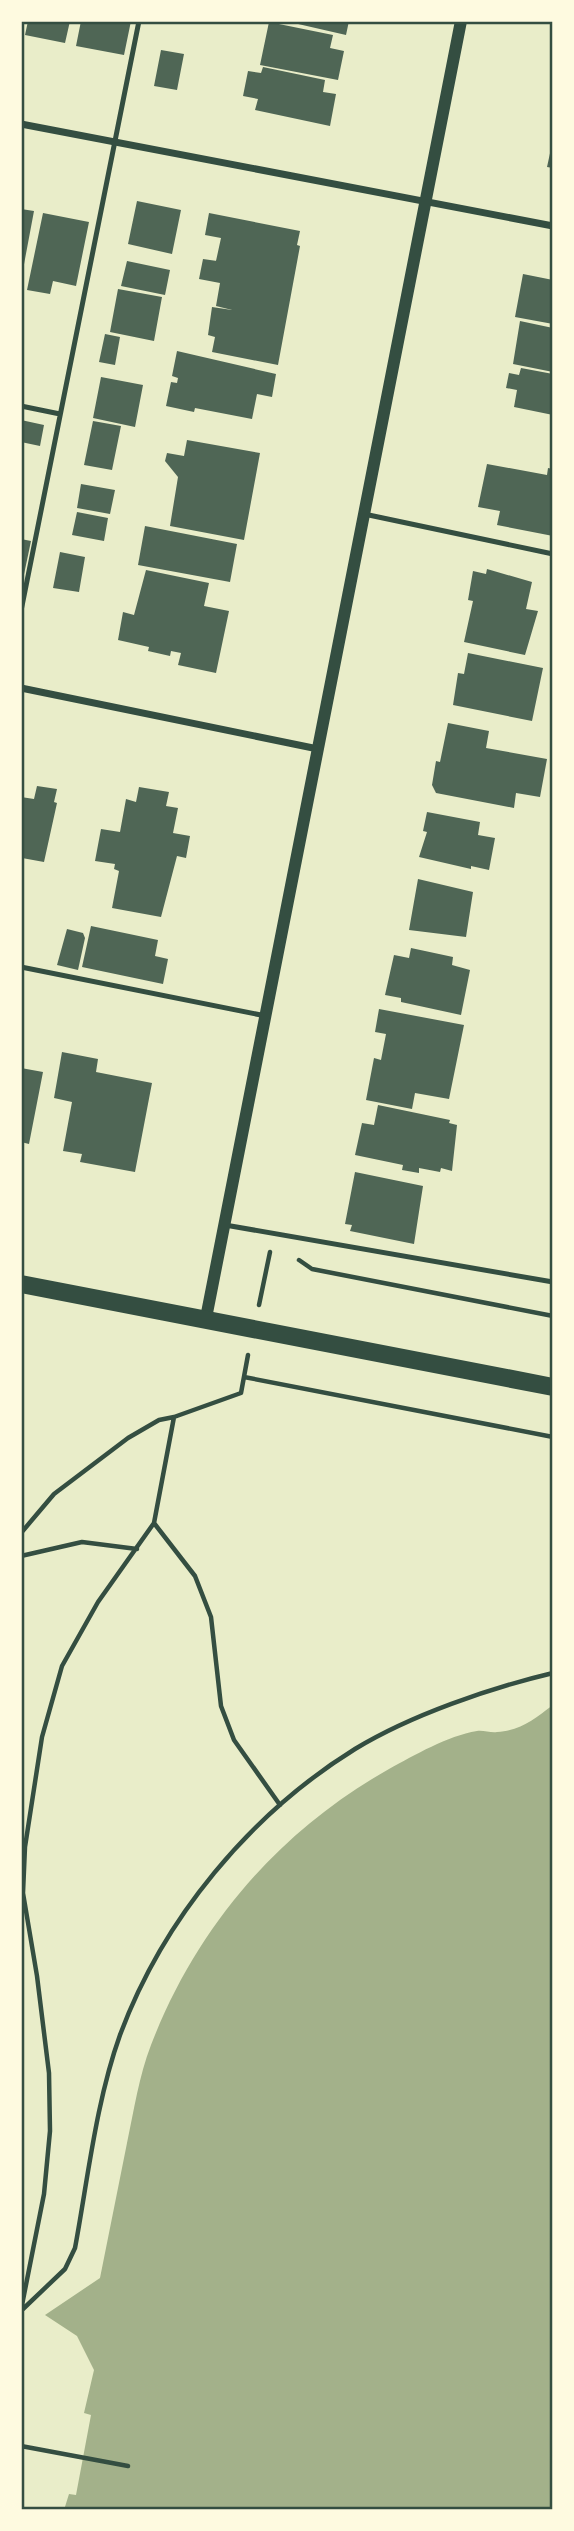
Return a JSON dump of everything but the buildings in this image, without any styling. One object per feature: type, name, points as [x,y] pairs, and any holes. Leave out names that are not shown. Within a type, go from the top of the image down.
[{"type":"main road","points":[[21,1284],[275,1331],[553,1387]]},
{"type":"street","points":[[206,1318],[461,21]]},
{"type":"street","points":[[21,124],[553,226]]},
{"type":"street","points":[[21,688],[318,749]]},
{"type":"lane","points":[[21,611],[139,21]]},
{"type":"lane","points":[[21,406],[60,414]]},
{"type":"lane","points":[[364,514],[553,554]]},
{"type":"lane","points":[[21,967],[266,1016]]},
{"type":"lane","points":[[225,1225],[553,1282]]},
{"type":"path","points":[[270,1251],[277,1254]]},
{"type":"path","points":[[287,1256],[312,1269],[553,1316]]},
{"type":"path","points":[[244,1377],[553,1437]]},
{"type":"path","points":[[21,1533],[54,1494],[128,1438],[159,1420],[241,1393]]},
{"type":"path","points":[[21,2310],[44,2194],[50,2131],[47,2059],[23,1893],[25,1847],[43,1737],[62,1666],[97,1602],[154,1523],[174,1417]]},
{"type":"path","points":[[154,1523],[195,1576],[211,1617],[221,1706],[234,1740],[280,1805]]},
{"type":"path","points":[[21,1556],[82,1542],[137,1549]]},
{"type":"path","points":[[21,2310],[65,2269],[75,2248],[103,2096],[120,2036],[145,1977],[176,1926],[221,1864],[280,1805],[357,1748],[483,1694],[553,1673]]},
{"type":"path","points":[[21,2446],[128,2466]]},
{"type":"shaded area","points":[[553,1705],[553,2510],[64,2510],[69,2494],[76,2495],[91,2415],[84,2413],[94,2370],[77,2336],[45,2315],[100,2278],[143,2069],[170,2002],[192,1960],[246,1886],[277,1852],[349,1794],[420,1752],[466,1733],[514,1729]]}]
